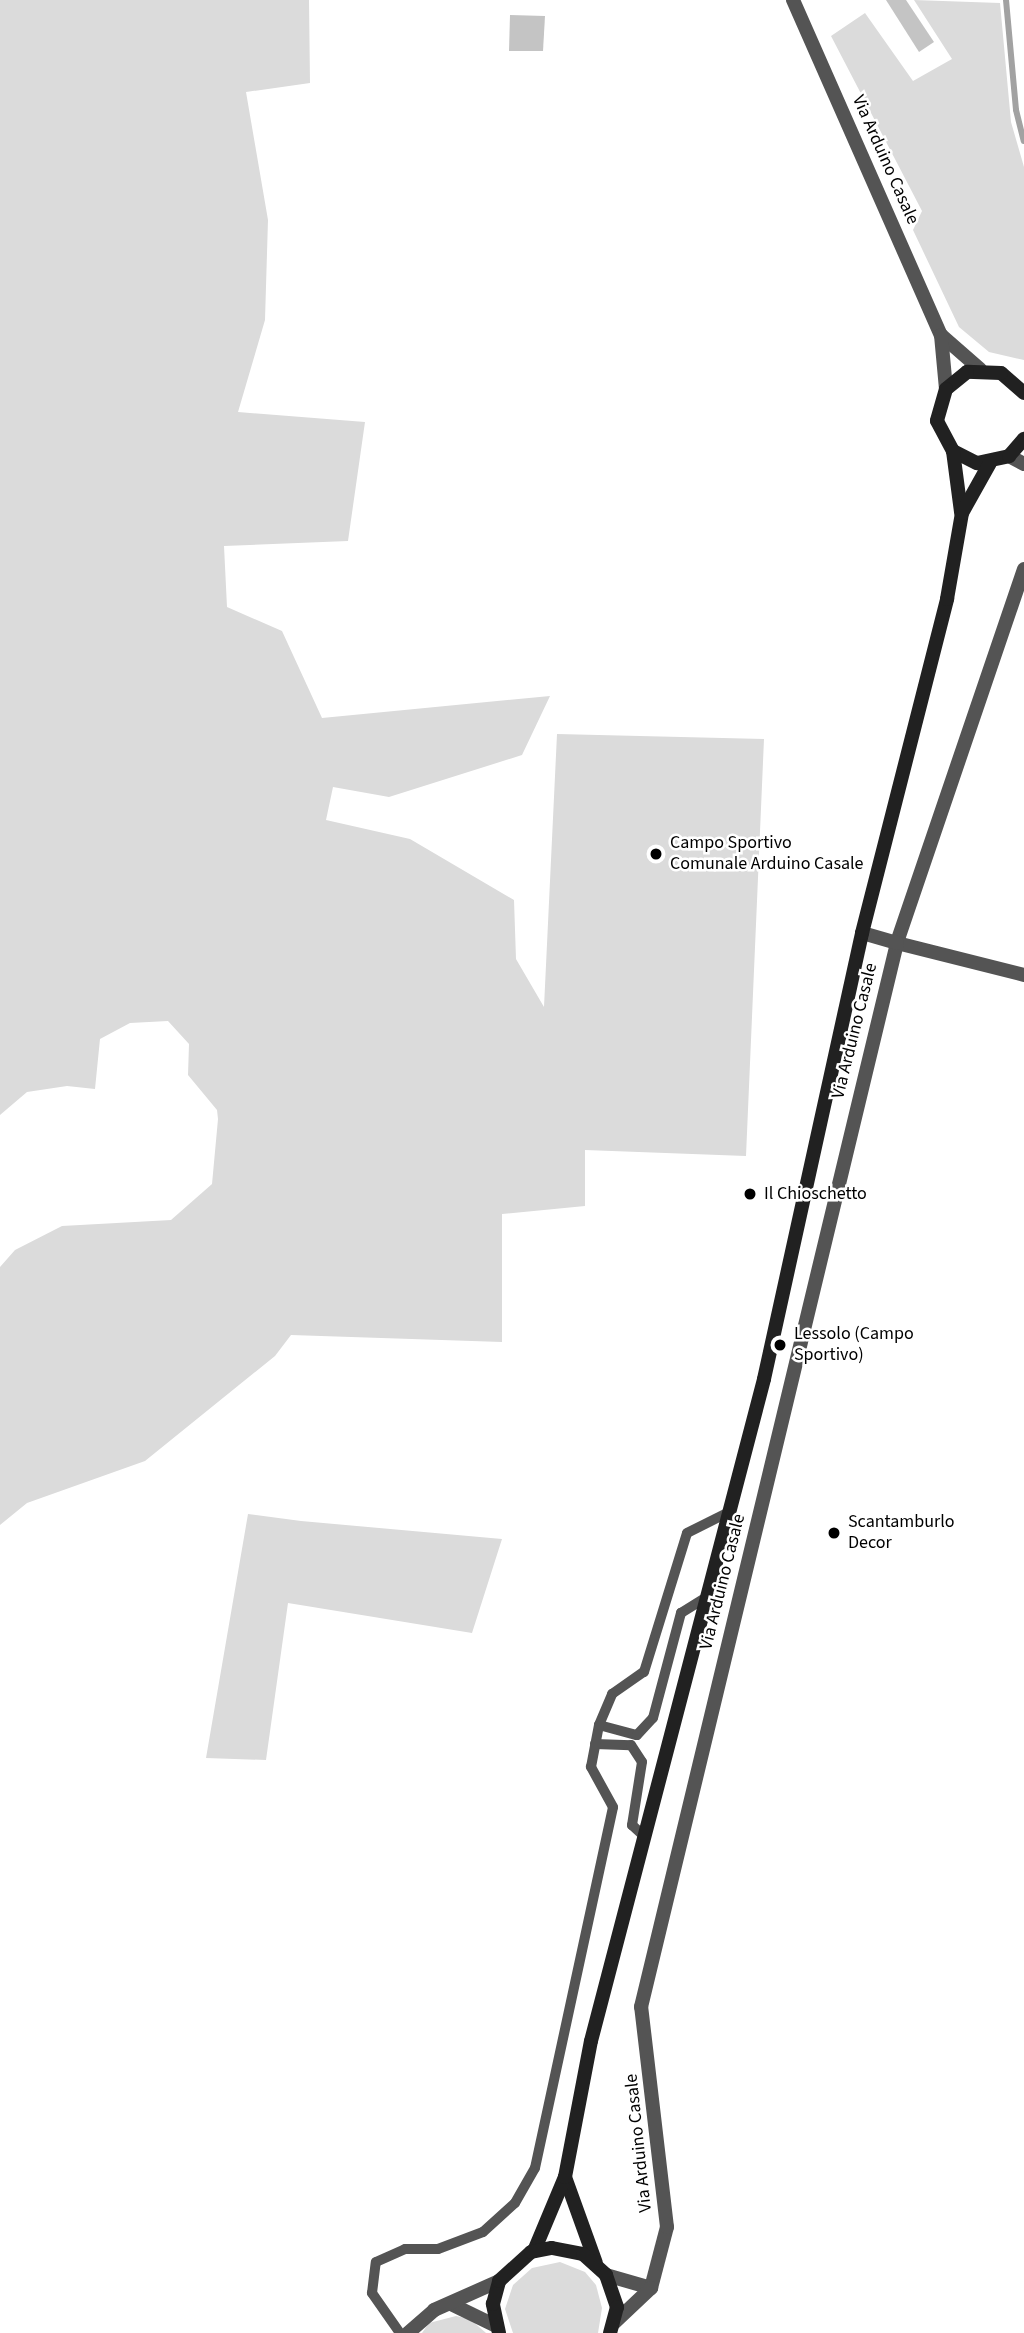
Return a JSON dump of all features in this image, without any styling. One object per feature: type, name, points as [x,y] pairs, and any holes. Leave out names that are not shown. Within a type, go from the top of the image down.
[{"type":"main road","points":[[862,933],[947,599],[962,513],[953,451],[937,421],[946,388],[980,369],[1001,373],[1023,389]]},
{"type":"main road","points":[[953,451],[990,463],[1009,456],[1024,439]]},
{"type":"main road","points":[[962,513],[990,463]]},
{"type":"main road","name":"Via Arduino Casale","points":[[565,2177],[572,2121],[703,1600],[764,1379],[862,933]]},
{"type":"main road","points":[[497,2330],[493,2304],[499,2281],[534,2251],[565,2177]]},
{"type":"main road","points":[[565,2177],[596,2263],[606,2275],[617,2307],[612,2328]]},
{"type":"main road","points":[[534,2251],[570,2249],[596,2263]]},
{"type":"street","name":"Via Arduino Casale","points":[[793,0],[941,335]]},
{"type":"street","points":[[941,335],[980,369]]},
{"type":"street","points":[[941,335],[946,388]]},
{"type":"street","points":[[1009,456],[1024,464]]},
{"type":"street","points":[[1024,569],[897,943],[1024,975]]},
{"type":"street","name":"Via Arduino Casale","points":[[651,2288],[667,2227],[640,2007],[897,943],[862,933]]},
{"type":"street","points":[[606,2275],[651,2288],[612,2328]]},
{"type":"street","points":[[408,2333],[427,2314],[453,2305],[499,2281]]},
{"type":"street","points":[[453,2305],[497,2330]]},
{"type":"lane","points":[[400,2333],[372,2293],[376,2262],[405,2249],[438,2249],[483,2232],[515,2203],[535,2168],[613,1807],[609,1790],[591,1767],[599,1725],[612,1694],[644,1672],[687,1533],[727,1513]]},
{"type":"lane","points":[[599,1725],[637,1735],[653,1718],[681,1613],[703,1600]]},
{"type":"lane","points":[[595,1744],[631,1745],[642,1762],[632,1825],[644,1836]]},
{"type":"shaded area","points":[[0,0],[309,0],[310,83],[246,92],[268,220],[265,320],[238,412],[365,422],[348,541],[224,546],[227,607],[282,631],[322,718],[550,696],[522,755],[389,797],[333,787],[326,820],[410,839],[514,900],[516,959],[544,1007],[557,734],[764,739],[746,1156],[585,1150],[585,1206],[502,1214],[502,1342],[291,1335],[275,1356],[145,1461],[27,1503],[0,1525],[0,1267],[15,1250],[62,1226],[171,1220],[212,1184],[218,1119],[217,1110],[188,1075],[189,1044],[168,1021],[130,1023],[100,1039],[95,1089],[67,1086],[27,1092],[0,1115]]},
{"type":"shaded area","points":[[914,0],[1000,3],[1011,122],[1024,167],[1024,360],[989,352],[959,327],[913,230],[922,211],[831,36],[865,13],[913,81],[952,59]]},
{"type":"shaded area","points":[[248,1514],[502,1539],[472,1633],[288,1603],[266,1760],[206,1758]]},
{"type":"shaded area","points":[[560,2262],[585,2272],[596,2285],[602,2308],[598,2333],[513,2333],[505,2309],[513,2285],[532,2268]]},
{"type":"shaded area","points":[[456,2316],[470,2319],[486,2333],[422,2333],[429,2323]]},
{"type":"building","points":[[886,0],[906,0],[934,42],[919,52]]},
{"type":"building","points":[[510,15],[545,16],[543,51],[509,51]]},
{"type":"waterway","points":[[1006,0],[1016,110],[1024,141]]},
{"type":"place","name":"Campo Sportivo Comunale Arduino Casale","points":[[656,854]]},
{"type":"place","name":"Il Chioschetto","points":[[750,1194]]},
{"type":"place","name":"Lessolo (Campo Sportivo)","points":[[780,1345]]},
{"type":"place","name":"Scantamburlo Decor","points":[[834,1533]]}]
